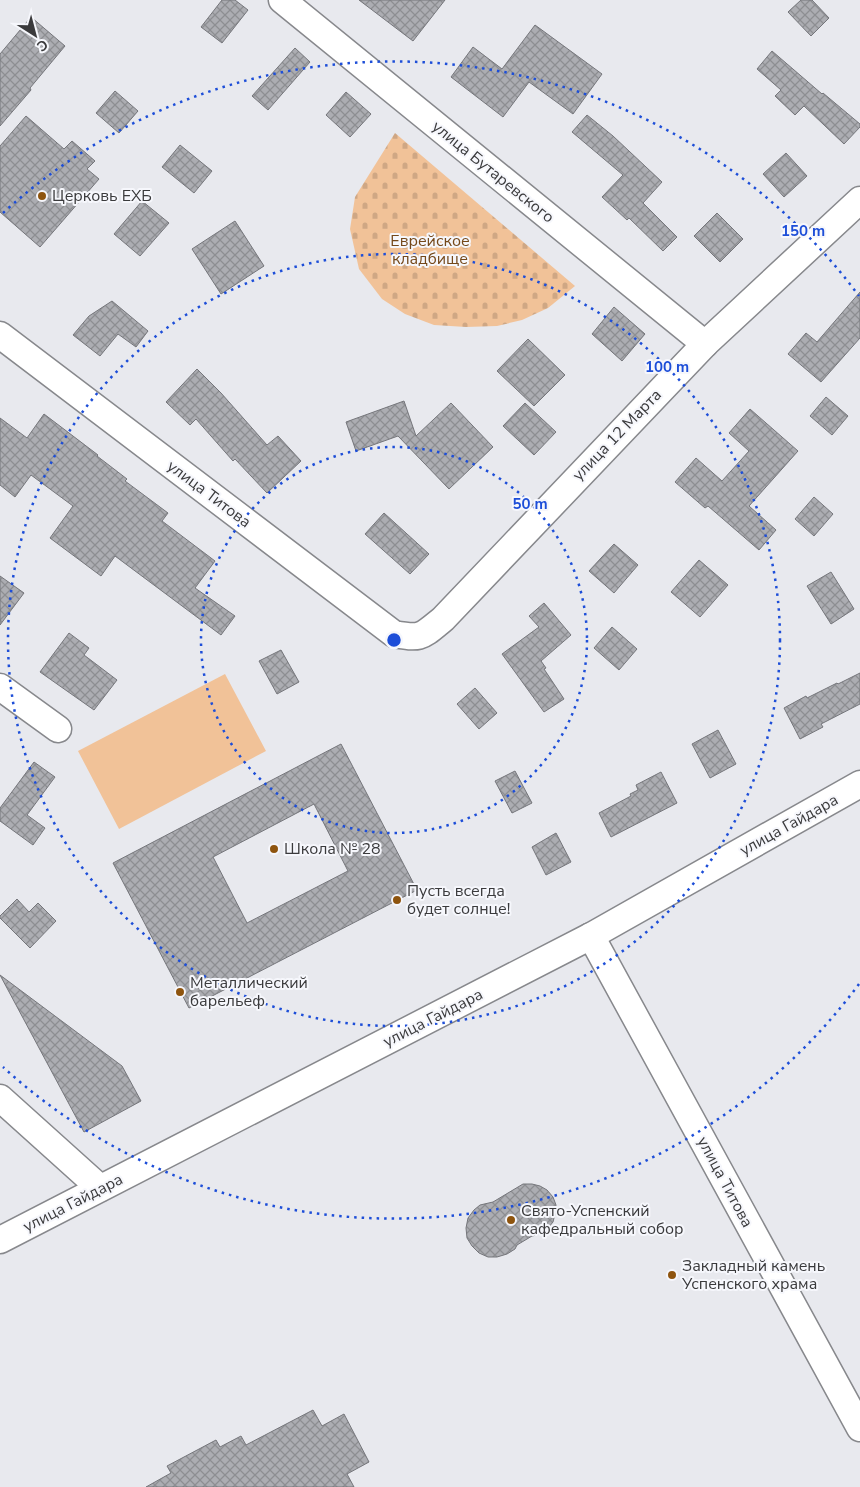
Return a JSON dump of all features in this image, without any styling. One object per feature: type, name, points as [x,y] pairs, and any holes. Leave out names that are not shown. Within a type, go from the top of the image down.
[{"type":"street","name":"улица Бутаревского","points":[[282,0],[705,344]]},
{"type":"street","name":"улица 12 Марта","points":[[424,635],[443,619],[705,344],[860,200]]},
{"type":"street","name":"улица Титова","points":[[0,335],[394,634],[413,637],[424,635]]},
{"type":"street","points":[[0,688],[58,729]]},
{"type":"street","name":"улица Гайдара","points":[[0,1240],[591,936],[860,784]]},
{"type":"street","name":"улица Титова","points":[[591,936],[860,1428]]},
{"type":"street","points":[[0,1098],[100,1188]]},
{"type":"green space","name":"Еврейское кладбище","points":[[395,133],[575,286],[548,308],[522,320],[497,326],[434,325],[405,314],[382,299],[359,269],[350,229],[355,197]]},
{"type":"green space","points":[[225,674],[266,751],[119,829],[78,751]]},
{"type":"building","points":[[222,0],[235,0],[248,10],[222,43],[201,27]]},
{"type":"building","points":[[359,0],[445,0],[413,41]]},
{"type":"building","points":[[801,0],[812,0],[829,18],[811,36],[788,12]]},
{"type":"building","points":[[31,17],[65,46],[0,126],[0,54]]},
{"type":"building","points":[[535,25],[602,74],[573,114],[529,82],[503,117],[451,77],[473,47],[502,69]]},
{"type":"building","points":[[295,48],[310,62],[268,110],[252,96]]},
{"type":"building","points":[[772,51],[860,124],[860,127],[844,144],[804,106],[795,115],[775,96],[781,90],[757,69]]},
{"type":"building","points":[[115,91],[138,111],[119,133],[96,113]]},
{"type":"building","points":[[346,92],[371,114],[350,137],[326,115]]},
{"type":"building","points":[[587,115],[613,136],[662,182],[643,203],[677,237],[663,251],[629,218],[627,220],[602,197],[623,175],[572,132]]},
{"type":"building","name":"Церковь ЕХБ","points":[[26,116],[64,149],[72,141],[95,161],[87,169],[99,179],[40,247],[0,212],[0,146]]},
{"type":"building","points":[[180,145],[212,171],[194,193],[162,167]]},
{"type":"building","points":[[786,153],[807,176],[784,197],[763,174]]},
{"type":"building","points":[[142,201],[169,223],[140,256],[114,234]]},
{"type":"building","points":[[717,213],[743,239],[720,262],[694,236]]},
{"type":"building","points":[[235,221],[264,266],[221,294],[192,249]]},
{"type":"building","points":[[860,292],[860,338],[821,382],[788,354],[806,333],[817,342]]},
{"type":"building","points":[[112,301],[148,331],[136,347],[118,334],[100,356],[73,335],[89,316]]},
{"type":"building","points":[[614,307],[645,334],[622,361],[592,334]]},
{"type":"building","points":[[528,339],[565,375],[534,406],[497,371]]},
{"type":"building","points":[[197,369],[267,445],[278,436],[301,461],[267,493],[235,459],[233,461],[196,419],[190,425],[166,402]]},
{"type":"building","points":[[826,397],[848,416],[832,435],[810,416]]},
{"type":"building","points":[[404,401],[416,436],[451,403],[493,447],[449,489],[398,436],[356,451],[346,422]]},
{"type":"building","points":[[525,403],[556,432],[534,455],[503,426]]},
{"type":"building","points":[[750,409],[798,451],[749,506],[776,530],[759,550],[708,506],[705,508],[675,482],[696,458],[722,481],[749,451],[729,433]]},
{"type":"building","points":[[44,414],[127,479],[125,481],[168,513],[162,521],[215,561],[195,588],[235,616],[221,635],[115,556],[101,576],[50,538],[73,506],[31,475],[15,497],[0,485],[0,418],[27,438]]},
{"type":"building","points":[[814,497],[833,514],[814,536],[795,519]]},
{"type":"building","points":[[384,513],[429,554],[410,574],[365,534]]},
{"type":"building","points":[[614,544],[638,565],[614,593],[589,571]]},
{"type":"building","points":[[699,560],[728,585],[700,617],[671,592]]},
{"type":"building","points":[[831,572],[854,609],[831,624],[807,586]]},
{"type":"building","points":[[0,576],[24,593],[0,625]]},
{"type":"building","points":[[544,603],[571,635],[541,661],[546,668],[544,669],[564,699],[544,712],[502,654],[539,627],[529,616]]},
{"type":"building","points":[[612,627],[637,649],[619,670],[594,648]]},
{"type":"building","points":[[69,633],[89,648],[84,655],[117,680],[94,710],[40,672]]},
{"type":"building","points":[[281,650],[299,682],[277,694],[259,661]]},
{"type":"building","points":[[860,673],[860,704],[821,724],[823,727],[800,739],[784,708],[806,696],[807,698]]},
{"type":"building","points":[[475,688],[497,713],[479,729],[457,704]]},
{"type":"building","points":[[718,730],[736,764],[710,778],[692,744]]},
{"type":"building","name":"Школа № 28","points":[[341,744],[417,890],[189,1008],[113,863]],"holes":[[[314,804],[348,871],[247,923],[213,857]]]},
{"type":"building","points":[[34,762],[55,777],[27,815],[45,828],[33,845],[0,821],[0,808]]},
{"type":"building","points":[[515,771],[532,803],[512,813],[495,781]]},
{"type":"building","points":[[661,772],[677,803],[611,837],[599,813],[631,796],[630,794],[638,790],[636,785]]},
{"type":"building","points":[[556,833],[571,862],[546,875],[532,847]]},
{"type":"building","points":[[17,899],[29,912],[38,903],[56,921],[30,948],[0,918]]},
{"type":"building","points":[[0,975],[122,1066],[141,1101],[84,1132]]},
{"type":"building","name":"Свято-Успенский кафедральный собор","points":[[523,1184],[540,1186],[553,1197],[556,1205],[553,1222],[541,1234],[532,1236],[507,1254],[488,1257],[479,1253],[467,1238],[468,1218],[480,1205],[493,1202]]},
{"type":"building","points":[[313,1410],[322,1426],[344,1414],[369,1462],[347,1474],[354,1487],[146,1487],[171,1473],[167,1466],[216,1440],[220,1447],[241,1436],[246,1445]]},
{"type":"place","name":"Церковь ЕХБ","points":[[42,196]]},
{"type":"place","name":"Школа № 28","points":[[274,849]]},
{"type":"place","name":"Пусть всегда будет солнце!","points":[[397,900]]},
{"type":"place","name":"Металлический барельеф","points":[[180,992]]},
{"type":"place","name":"Свято-Успенский кафедральный собор","points":[[511,1220]]},
{"type":"place","name":"Закладный камень Успенского храма","points":[[672,1275]]}]
